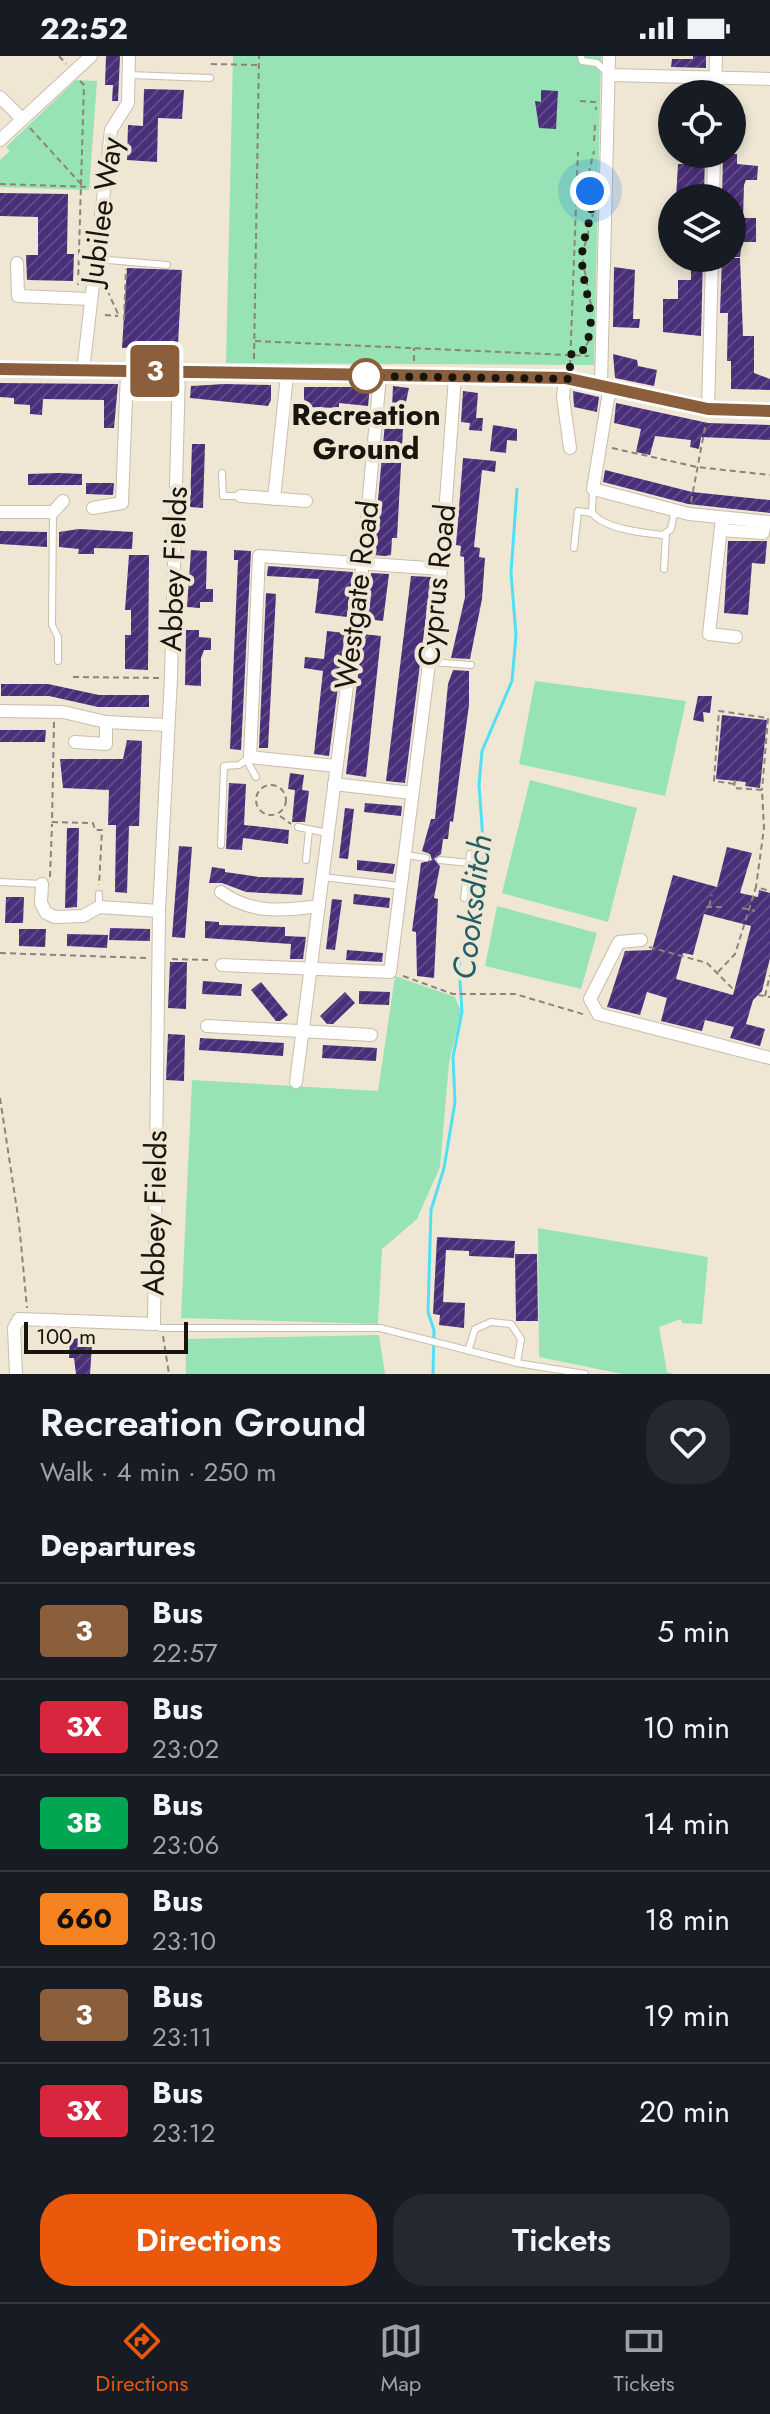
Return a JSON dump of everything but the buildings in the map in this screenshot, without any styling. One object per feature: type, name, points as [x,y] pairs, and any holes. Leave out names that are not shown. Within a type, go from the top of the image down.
[{"type":"main road","points":[[0,369],[567,378],[708,409],[770,411]]},
{"type":"street","points":[[0,140],[91,56]]},
{"type":"street","name":"Jubilee Way","points":[[83,371],[111,130],[128,103],[129,56]]},
{"type":"street","points":[[609,56],[601,357],[605,385],[593,489],[722,524],[768,522]]},
{"type":"street","points":[[716,56],[716,78]]},
{"type":"street","points":[[609,75],[770,79]]},
{"type":"street","points":[[0,97],[22,119]]},
{"type":"street","points":[[17,263],[18,296],[91,292]]},
{"type":"street","points":[[708,409],[712,272]]},
{"type":"street","points":[[93,508],[122,503],[127,371]]},
{"type":"street","name":"Abbey Fields","points":[[28,1317],[157,1326],[159,911],[171,678],[179,371]]},
{"type":"street","points":[[274,499],[287,375]]},
{"type":"street","name":"Westgate Road","points":[[296,1082],[363,562],[380,376]]},
{"type":"street","name":"Cyprus Road","points":[[390,972],[441,569],[455,377]]},
{"type":"street","points":[[567,378],[563,397],[570,448]]},
{"type":"street","points":[[241,496],[306,501]]},
{"type":"street","points":[[0,512],[53,512],[63,501]]},
{"type":"street","points":[[722,524],[709,634],[736,637]]},
{"type":"street","points":[[336,766],[248,759],[259,556],[441,569]]},
{"type":"street","points":[[0,711],[54,711],[106,722],[167,725]]},
{"type":"street","points":[[75,742],[106,744],[106,722]]},
{"type":"street","points":[[334,784],[412,793]]},
{"type":"street","points":[[42,884],[41,903],[46,913],[55,917],[83,916],[99,901],[159,911]]},
{"type":"street","points":[[221,892],[229,906],[268,911],[319,906]]},
{"type":"street","points":[[641,940],[619,942],[609,957],[590,999],[598,1014],[770,1058]]},
{"type":"street","points":[[222,965],[390,972]]},
{"type":"street","points":[[207,1026],[371,1035]]},
{"type":"street","points":[[16,1374],[14,1328],[19,1319],[28,1317]]},
{"type":"lane","points":[[581,56],[582,61],[597,63],[609,75]]},
{"type":"lane","points":[[129,75],[210,78]]},
{"type":"lane","points":[[96,259],[167,265]]},
{"type":"lane","points":[[222,473],[223,496],[241,496]]},
{"type":"lane","points":[[592,513],[593,489]]},
{"type":"lane","points":[[664,569],[666,534],[671,529],[675,509]]},
{"type":"lane","points":[[574,548],[578,511],[592,513],[613,525],[666,534]]},
{"type":"lane","points":[[53,512],[52,625],[58,637],[58,661]]},
{"type":"lane","points":[[429,661],[471,665]]},
{"type":"lane","points":[[221,845],[224,766],[248,759],[256,777]]},
{"type":"lane","points":[[298,827],[328,833]]},
{"type":"lane","points":[[306,860],[309,830]]},
{"type":"lane","points":[[464,898],[470,854]]},
{"type":"lane","points":[[405,855],[426,858]]},
{"type":"lane","points":[[440,860],[469,863]]},
{"type":"lane","points":[[322,877],[401,886]]},
{"type":"lane","points":[[0,882],[42,884]]},
{"type":"lane","points":[[468,1351],[475,1329],[491,1322],[511,1324],[521,1339],[517,1363]]},
{"type":"lane","points":[[157,1326],[380,1328],[517,1363],[585,1374]]},
{"type":"path","points":[[253,374],[259,56]]},
{"type":"path","points":[[211,64],[259,65]]},
{"type":"path","points":[[73,74],[84,85],[78,284],[91,292]]},
{"type":"path","points":[[580,101],[595,102],[597,112],[593,159],[587,180],[593,212],[582,256],[591,307]]},
{"type":"path","points":[[22,119],[83,186]]},
{"type":"path","points":[[567,378],[578,152]]},
{"type":"path","points":[[0,184],[83,186]]},
{"type":"path","points":[[122,261],[126,267],[122,318]]},
{"type":"path","points":[[107,290],[122,318]]},
{"type":"path","points":[[105,315],[122,318]]},
{"type":"path","points":[[580,355],[590,341],[591,330]]},
{"type":"path","points":[[255,341],[601,357]]},
{"type":"path","points":[[689,514],[708,409]]},
{"type":"path","points":[[600,446],[697,467],[770,475]]},
{"type":"path","points":[[73,677],[171,678]]},
{"type":"path","points":[[42,884],[50,883],[54,711]]},
{"type":"path","points":[[717,973],[735,954],[756,887],[764,828],[762,790],[768,718],[719,711],[714,781],[735,782],[734,788],[762,790]]},
{"type":"path","points":[[280,815],[281,790],[272,784],[261,788],[258,809],[263,814],[280,815],[298,827]]},
{"type":"path","points":[[52,822],[93,823],[95,830],[102,830],[99,901]]},
{"type":"path","points":[[756,887],[770,891]]},
{"type":"path","points":[[712,895],[708,907],[722,907]]},
{"type":"path","points":[[742,908],[755,911]]},
{"type":"path","points":[[626,941],[707,963],[734,990]]},
{"type":"path","points":[[0,953],[210,960],[222,965]]},
{"type":"path","points":[[390,972],[453,994],[515,994],[588,1016]]},
{"type":"path","points":[[765,996],[770,975]]},
{"type":"path","points":[[758,995],[770,997]]},
{"type":"path","points":[[0,1098],[19,1223],[28,1317]]},
{"type":"path","points":[[157,1326],[169,1374]]},
{"type":"green space","points":[[233,56],[601,56],[594,365],[226,363]]},
{"type":"green space","points":[[76,80],[97,81],[89,190],[0,187],[0,160],[10,151],[6,147]]},
{"type":"green space","points":[[535,681],[686,701],[665,796],[519,764]]},
{"type":"green space","points":[[530,780],[637,808],[608,922],[502,893]]},
{"type":"green space","points":[[497,906],[597,933],[581,989],[485,966]]},
{"type":"green space","points":[[395,976],[455,997],[461,1011],[449,1063],[440,1167],[417,1219],[382,1249],[378,1324],[181,1318],[192,1080],[378,1091]]},
{"type":"green space","points":[[538,1228],[708,1257],[702,1324],[682,1323],[681,1319],[659,1327],[667,1372],[675,1374],[622,1374],[539,1357]]},
{"type":"green space","points":[[379,1335],[385,1374],[186,1374],[185,1339]]},
{"type":"waterway","name":"Cooksditch","points":[[433,1374],[434,1330],[428,1312],[431,1210],[444,1168],[455,1102],[453,1057],[462,1012],[459,966],[484,854],[479,785],[482,751],[512,681],[516,635],[511,573],[517,489]]},
{"type":"bus line","name":"3","points":[[0,369],[565,378],[708,409],[770,411]]},
{"type":"place","name":"Recreation Ground","points":[[366,376]]},
{"type":"route","points":[[366,376],[570,379],[570,354],[580,355],[590,341],[593,319],[582,256],[593,212],[590,191]]}]
